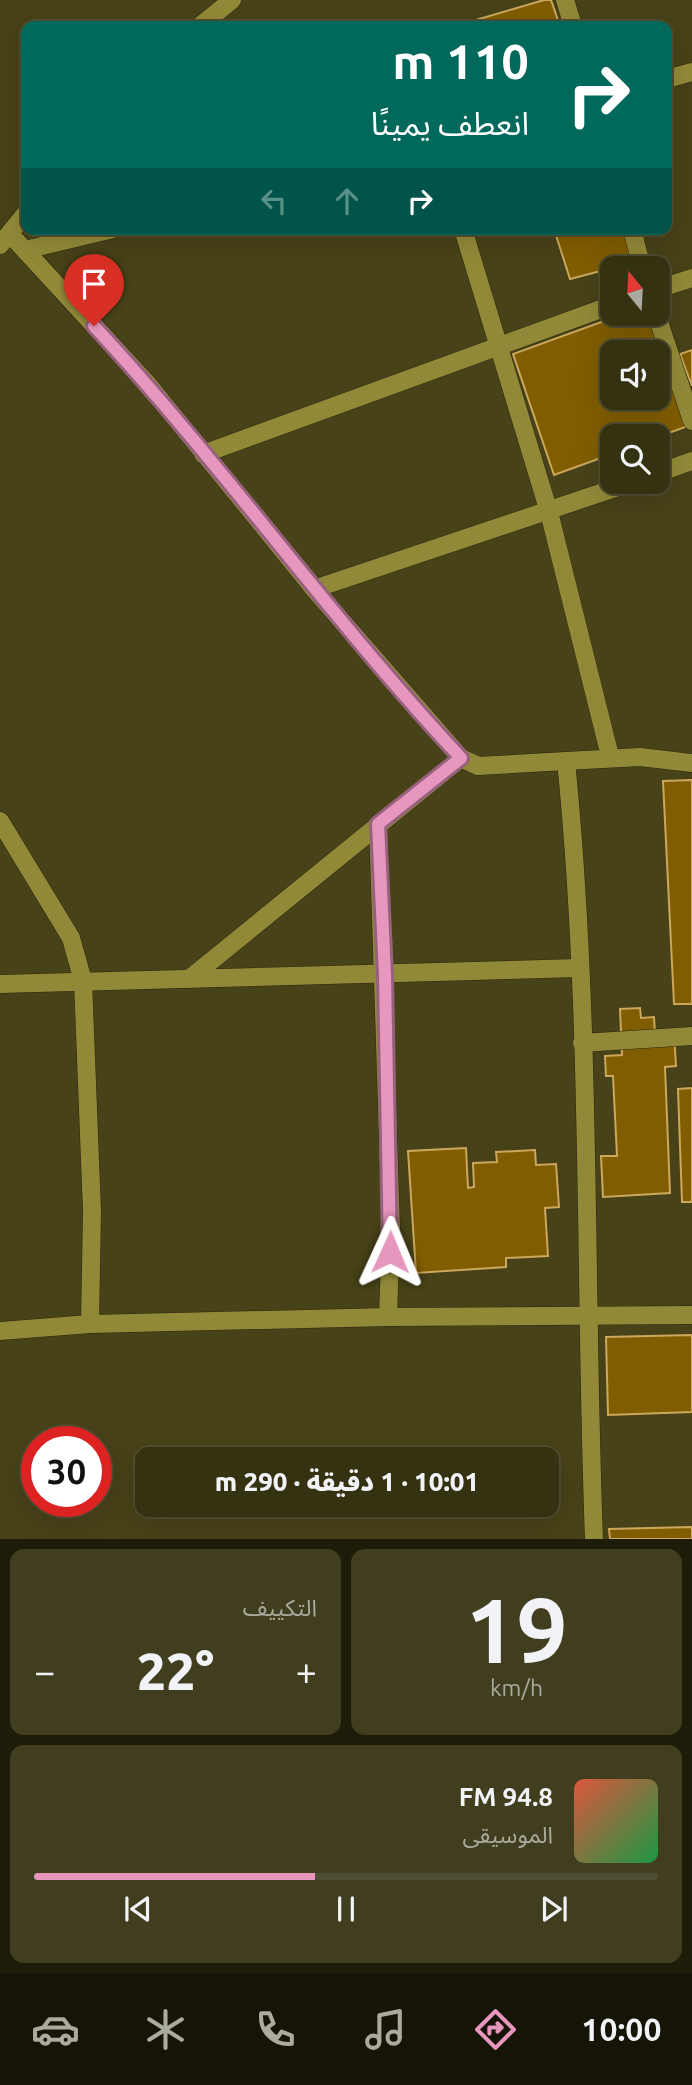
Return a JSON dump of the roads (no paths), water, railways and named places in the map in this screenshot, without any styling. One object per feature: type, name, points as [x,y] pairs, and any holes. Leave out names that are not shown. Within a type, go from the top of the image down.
[{"type":"street","points":[[206,21],[232,0]]},
{"type":"street","points":[[565,0],[571,21]]},
{"type":"street","points":[[672,78],[692,72]]},
{"type":"street","points":[[21,219],[5,239],[25,250],[146,382],[314,589],[461,758],[478,766],[610,756],[692,764]]},
{"type":"street","points":[[25,250],[88,235]]},
{"type":"street","points":[[465,235],[549,512],[610,756]]},
{"type":"street","points":[[634,235],[639,256]]},
{"type":"street","points":[[670,285],[692,278]]},
{"type":"street","points":[[203,454],[600,309]]},
{"type":"street","points":[[660,326],[692,421]]},
{"type":"street","points":[[670,469],[692,461]]},
{"type":"street","points":[[314,589],[600,494]]},
{"type":"street","points":[[189,979],[461,758]]},
{"type":"street","points":[[566,761],[575,848],[594,1539]]},
{"type":"street","points":[[0,821],[71,938],[83,981],[92,1211],[90,1324]]},
{"type":"street","points":[[378,824],[385,975],[391,1230],[388,1317]]},
{"type":"street","points":[[0,984],[578,968]]},
{"type":"street","points":[[582,1043],[692,1035]]},
{"type":"street","points":[[0,1331],[90,1324],[388,1317],[692,1315]]}]
